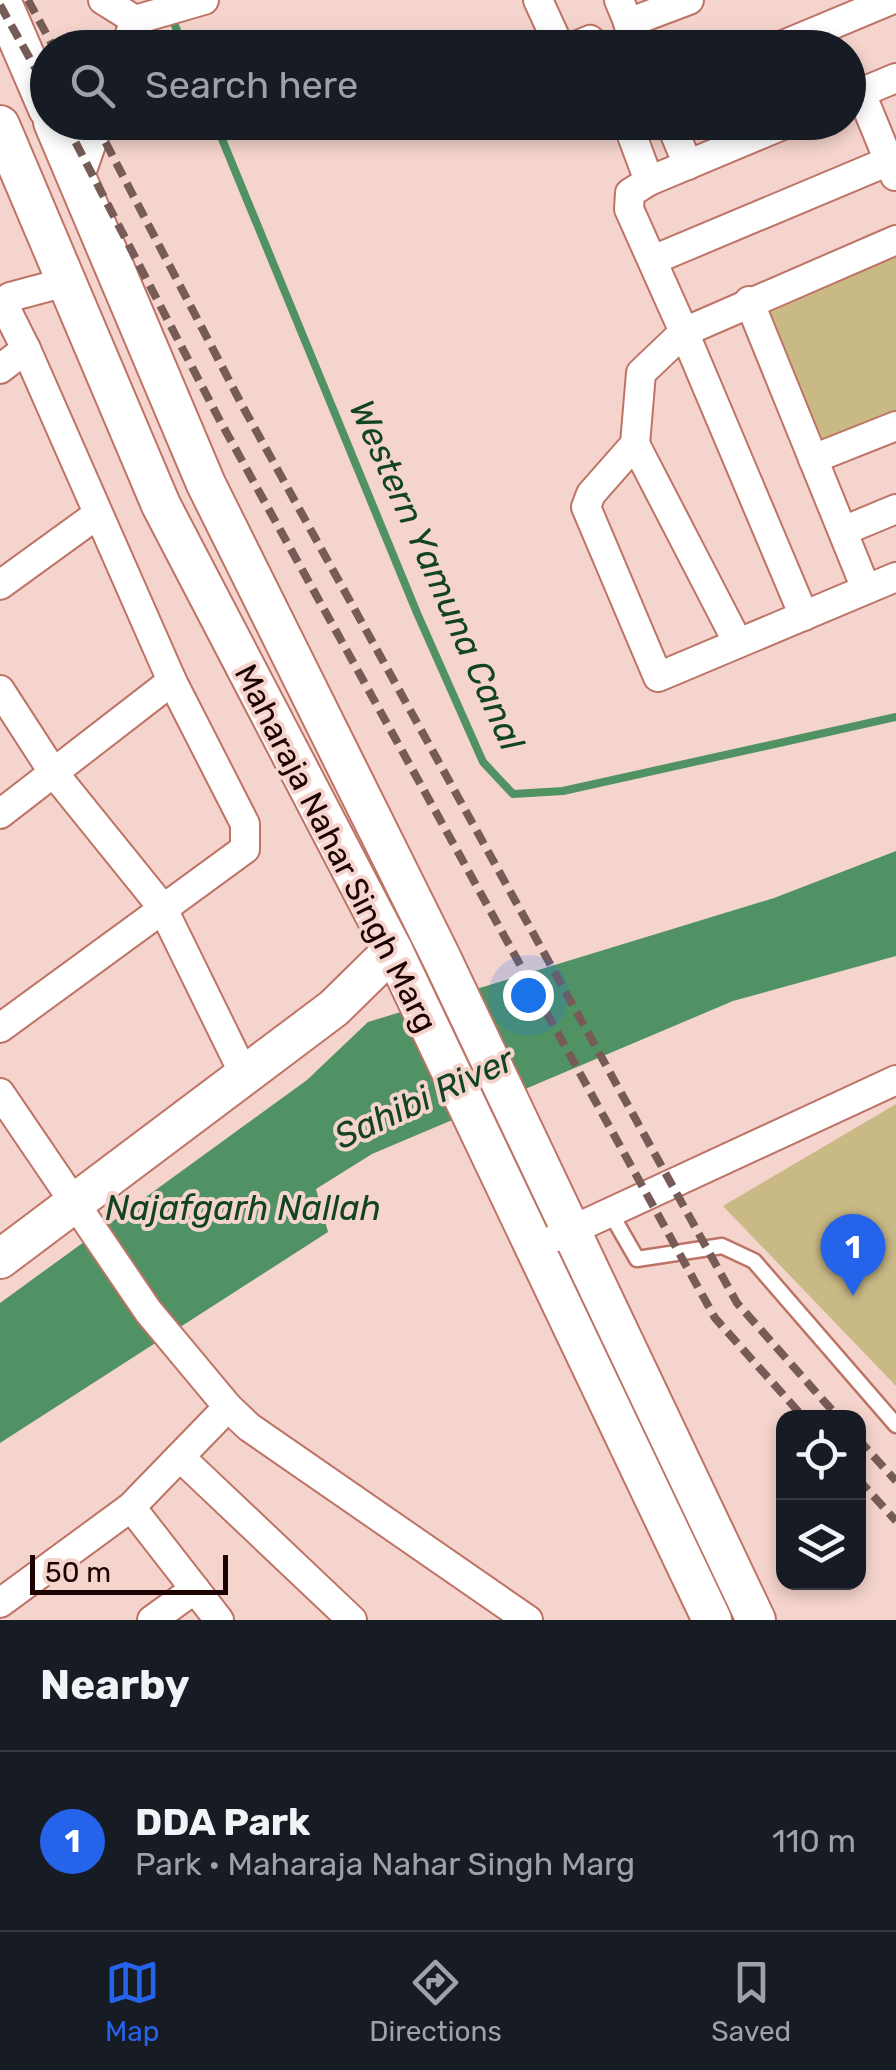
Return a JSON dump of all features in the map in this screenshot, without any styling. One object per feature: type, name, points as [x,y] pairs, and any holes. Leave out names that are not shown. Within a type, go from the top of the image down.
[{"type":"main road","points":[[1,0],[30,67]]},
{"type":"main road","name":"Maharaja Nahar Singh Marg","points":[[0,125],[160,505],[396,962],[712,1620]]},
{"type":"main road","name":"Maharaja Nahar Singh Marg","points":[[60,140],[206,484],[440,955],[756,1620]]},
{"type":"main road","points":[[0,1259],[81,1211],[244,1074],[396,962]]},
{"type":"street","points":[[102,0],[141,18],[204,0]]},
{"type":"street","points":[[538,0],[552,30]]},
{"type":"street","points":[[629,23],[689,0]]},
{"type":"street","points":[[819,30],[891,0]]},
{"type":"street","points":[[135,30],[141,18]]},
{"type":"street","points":[[866,90],[896,78]]},
{"type":"street","points":[[653,260],[892,169],[866,117]]},
{"type":"street","points":[[78,182],[93,140]]},
{"type":"street","points":[[634,140],[649,181]]},
{"type":"street","points":[[678,140],[688,165]]},
{"type":"street","points":[[747,140],[649,181],[626,201],[804,616]]},
{"type":"street","points":[[896,240],[684,332],[641,373],[634,444],[586,507],[655,672],[663,678],[896,577]]},
{"type":"street","points":[[0,1028],[245,849],[248,838],[170,676],[6,303],[10,297],[66,282]]},
{"type":"street","points":[[750,301],[866,589]]},
{"type":"street","points":[[0,369],[26,349]]},
{"type":"street","points":[[813,459],[896,426]]},
{"type":"street","points":[[634,444],[738,643]]},
{"type":"street","points":[[843,532],[896,508]]},
{"type":"street","points":[[0,585],[98,514]]},
{"type":"street","points":[[0,814],[172,682],[170,676]]},
{"type":"street","points":[[0,690],[54,772],[162,907],[244,1074]]},
{"type":"street","points":[[532,1247],[896,1080]]},
{"type":"street","points":[[0,1094],[148,1312],[228,1407],[250,1427],[528,1620]]},
{"type":"street","points":[[0,1604],[131,1507],[228,1407]]},
{"type":"street","points":[[180,1457],[352,1620]]},
{"type":"street","points":[[131,1507],[219,1620]]},
{"type":"street","points":[[152,1620],[194,1589]]},
{"type":"lane","points":[[610,1212],[637,1259],[722,1246],[754,1261],[896,1425]]},
{"type":"shaded area","points":[[896,250],[896,418],[824,447],[766,301]]},
{"type":"shaded area","points":[[896,1104],[896,1386],[723,1206]]},
{"type":"water","name":"Najafgarh Nallah","points":[[896,851],[896,956],[733,1001],[372,1154],[316,1189],[328,1232],[0,1443],[0,1303],[307,1080],[368,1022],[774,898]]},
{"type":"waterway","name":"Western Yamuna Canal","points":[[170,13],[177,30]]},
{"type":"waterway","name":"Western Yamuna Canal","points":[[222,140],[417,613],[483,762],[513,794],[563,791],[896,717]]},
{"type":"railway","points":[[28,0],[44,30]]},
{"type":"railway","points":[[0,5],[30,59]]},
{"type":"railway","points":[[74,140],[219,419],[715,1318],[797,1410]]},
{"type":"railway","points":[[104,140],[243,407],[737,1303],[832,1410]]},
{"type":"railway","points":[[866,1448],[896,1481]]},
{"type":"railway","points":[[866,1488],[896,1521]]},
{"type":"place","name":"DDA Park","points":[[853,1296]]},
{"type":"water label","name":"Sahibi River","points":[[424,1098]]}]
